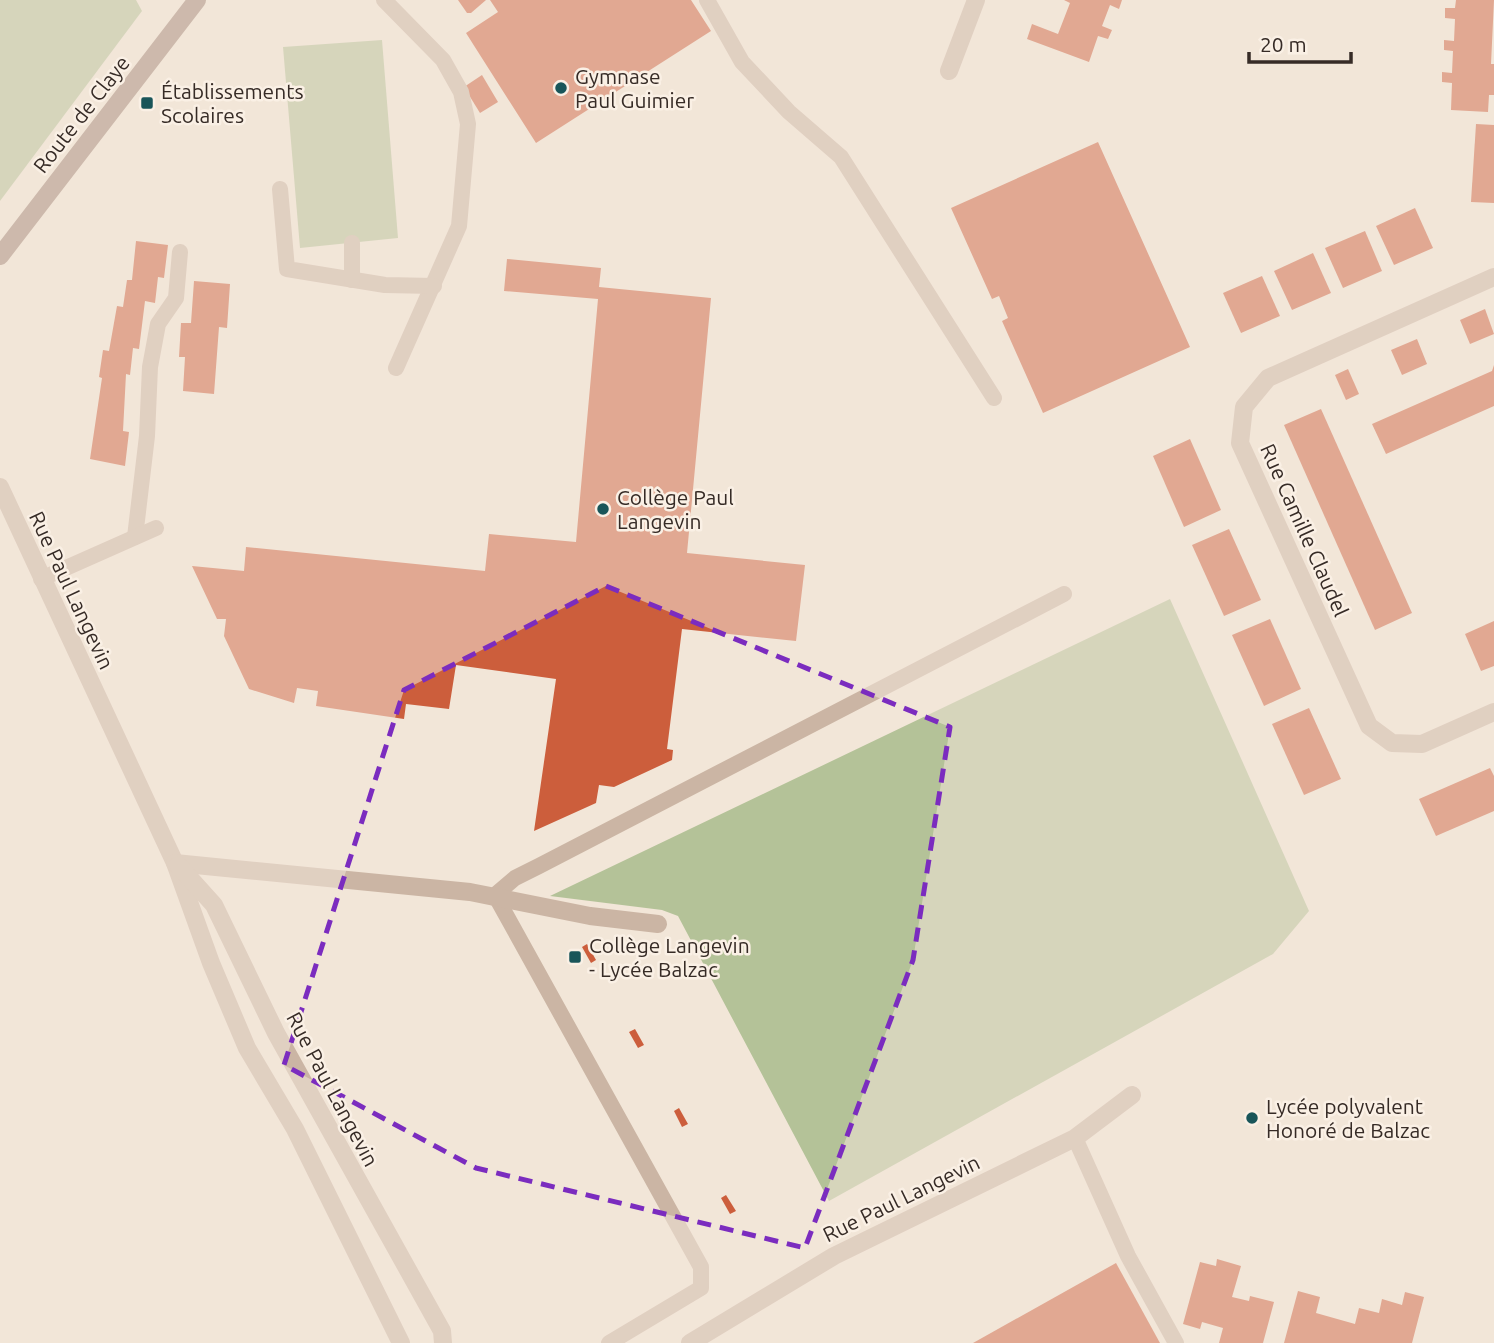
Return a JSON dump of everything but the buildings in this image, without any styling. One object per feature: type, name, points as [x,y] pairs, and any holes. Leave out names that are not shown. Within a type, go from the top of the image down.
[{"type":"main road","name":"Route de Claye","points":[[0,256],[197,0]]},
{"type":"street","points":[[949,71],[976,0]]},
{"type":"street","name":"Rue Camille Claudel","points":[[1494,277],[1268,378],[1244,407],[1240,443],[1369,726],[1392,743],[1422,744],[1494,712]]},
{"type":"street","name":"Rue Paul Langevin","points":[[0,487],[175,863],[211,963],[247,1048],[295,1129],[401,1343]]},
{"type":"street","points":[[175,863],[495,895],[590,916],[658,924]]},
{"type":"street","name":"Rue Paul Langevin","points":[[175,863],[214,905],[276,1033],[442,1331],[443,1343]]},
{"type":"street","name":"Rue Paul Langevin","points":[[690,1343],[834,1256],[1075,1138],[1132,1095]]},
{"type":"lane","points":[[383,0],[443,60],[461,92],[468,124],[458,226],[435,286],[396,368]]},
{"type":"lane","points":[[707,0],[743,62],[789,112],[841,157],[994,398]]},
{"type":"lane","points":[[280,189],[287,269],[352,280],[435,286]]},
{"type":"lane","points":[[352,243],[352,280]]},
{"type":"lane","points":[[135,537],[147,436],[150,368],[158,324],[176,298],[180,252]]},
{"type":"lane","points":[[41,579],[156,528]]},
{"type":"lane","points":[[609,1343],[701,1288],[701,1267],[495,895],[527,872],[1065,594]]},
{"type":"lane","points":[[1075,1138],[1128,1256],[1176,1343]]},
{"type":"highlighted area","points":[[606,586],[950,727],[913,960],[805,1248],[476,1168],[284,1065],[404,690]]},
{"type":"green space","points":[[0,0],[136,0],[142,11],[0,201]]},
{"type":"green space","points":[[382,40],[398,238],[300,248],[283,47]]},
{"type":"green space","points":[[1170,599],[1309,911],[1273,954],[829,1201],[678,916],[662,910],[550,896]]},
{"type":"place","name":"Gymnase Paul Guimier","points":[[561,88]]},
{"type":"place","name":"Établissements Scolaires","points":[[147,103]]},
{"type":"place","name":"Collège Paul Langevin","points":[[603,509]]},
{"type":"place","name":"Collège Langevin - Lycée Balzac","points":[[575,957]]},
{"type":"place","name":"Lycée polyvalent Honoré de Balzac","points":[[1252,1118]]}]
